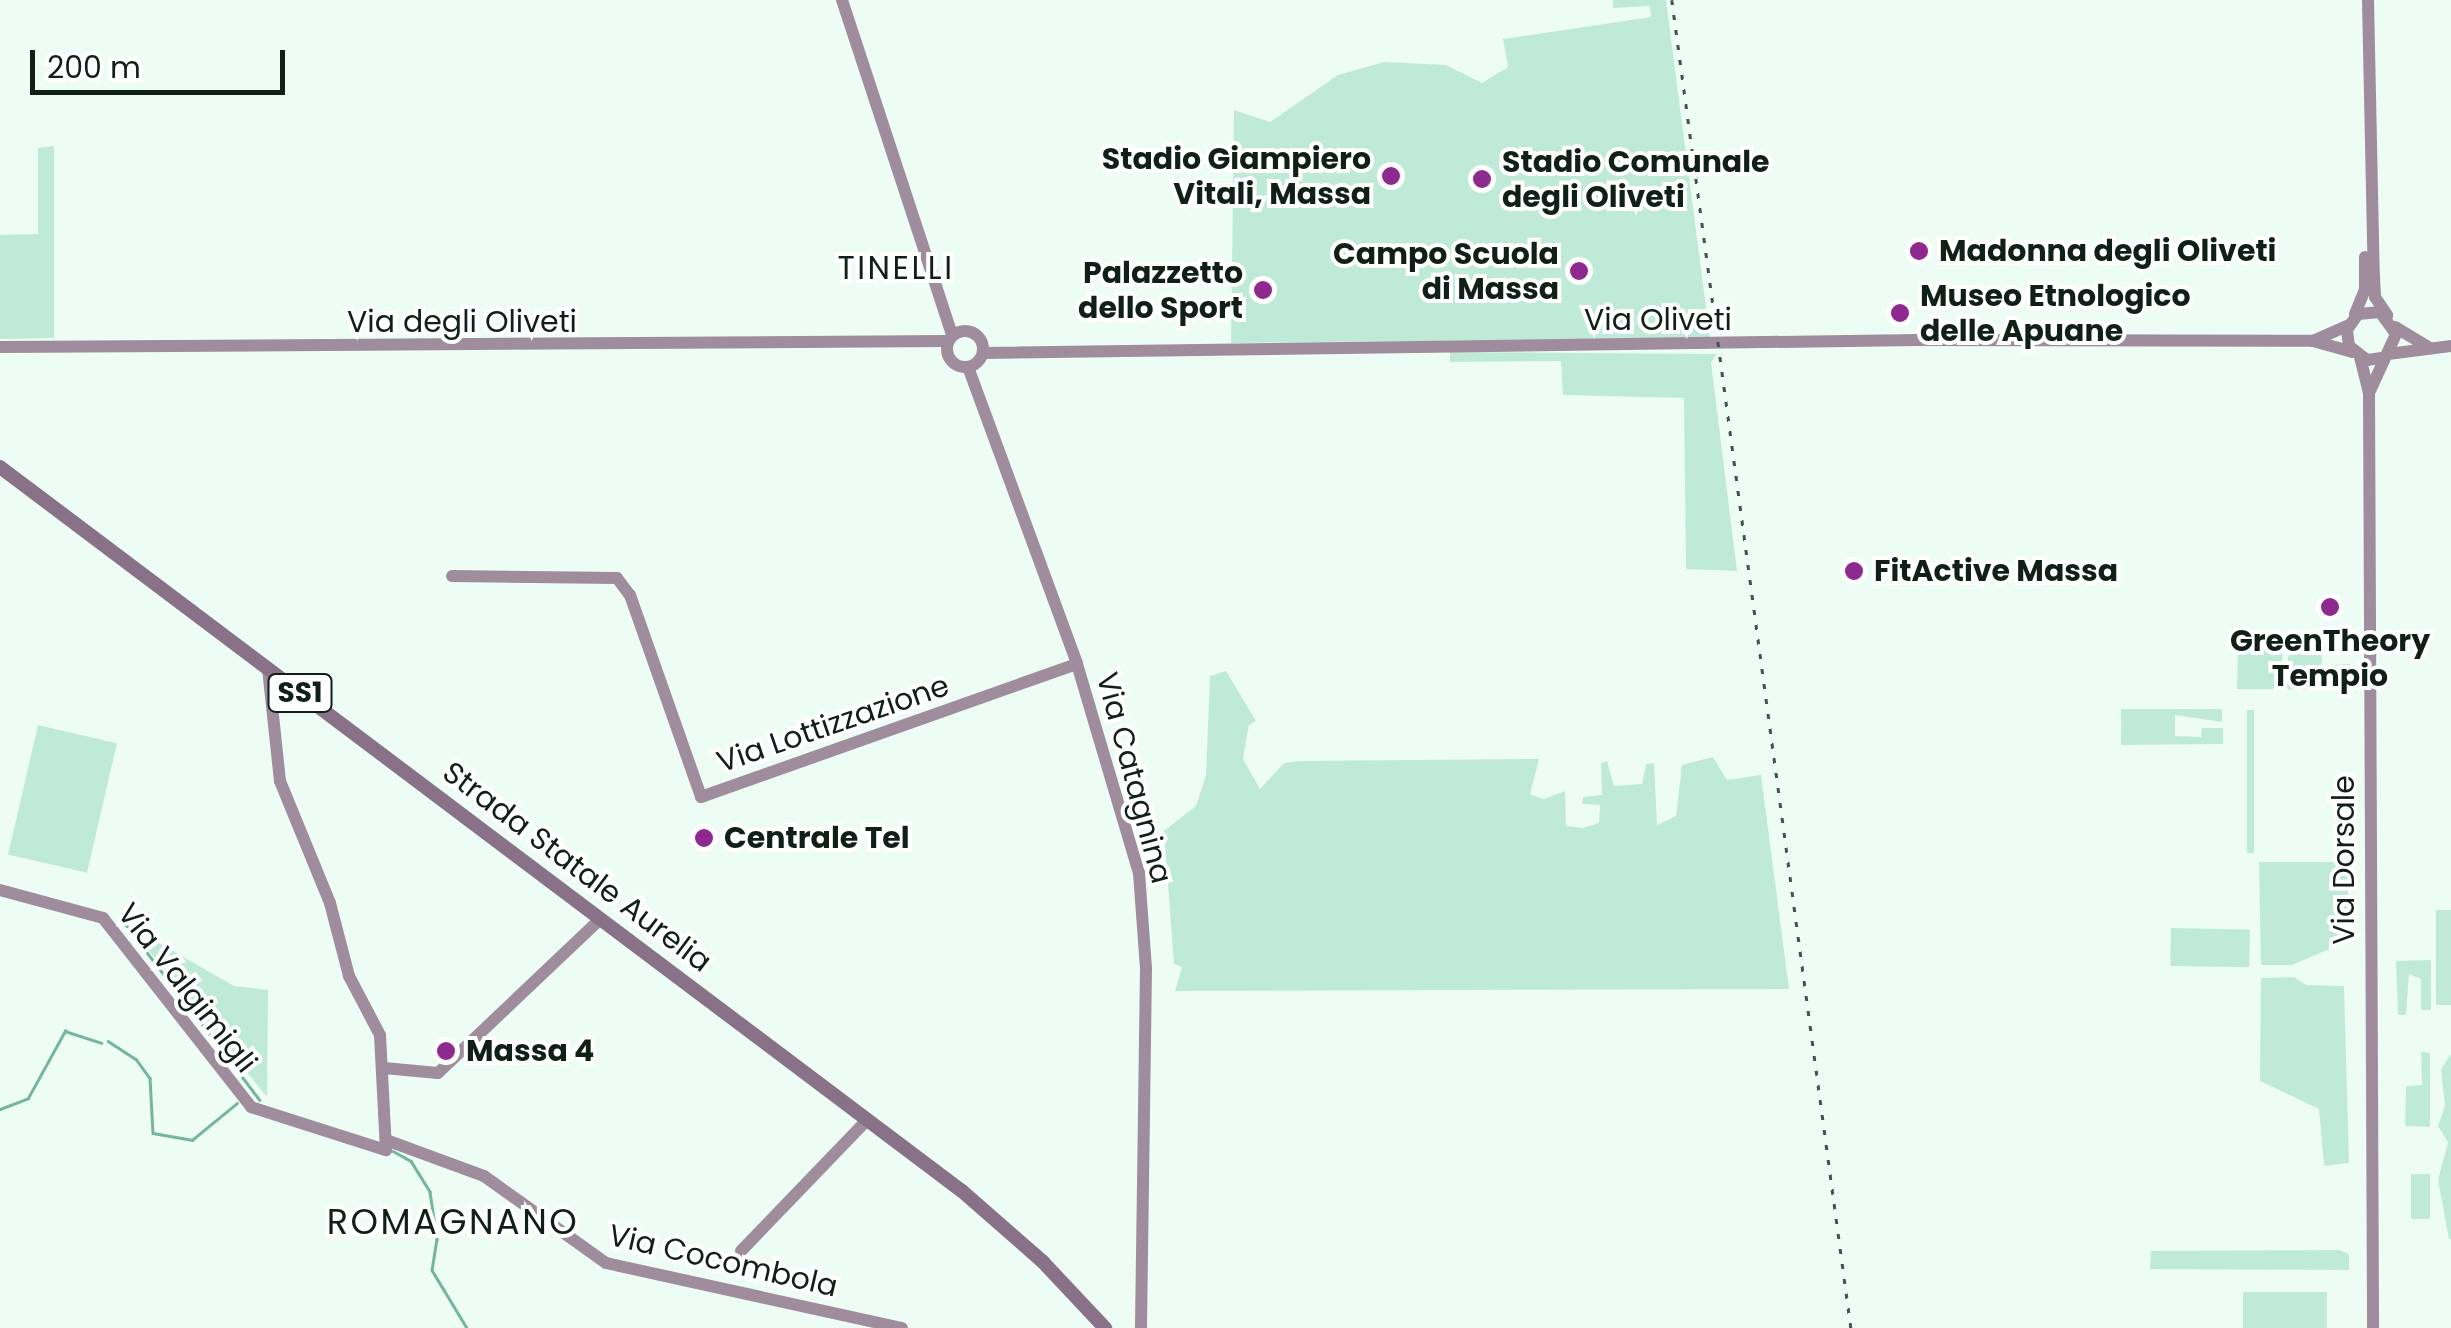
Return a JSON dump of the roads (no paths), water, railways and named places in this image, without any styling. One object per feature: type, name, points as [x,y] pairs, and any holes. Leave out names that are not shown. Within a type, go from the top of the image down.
[{"type":"main road","points":[[842,0],[947,308],[953,340],[978,356]]},
{"type":"main road","points":[[2350,322],[2365,289],[2368,0]]},
{"type":"main road","points":[[2369,190],[2376,297],[2391,321],[2428,346]]},
{"type":"main road","name":"Via Oliveti","points":[[2313,341],[2373,310],[2391,321]]},
{"type":"main road","name":"Via Dorsale","points":[[2369,393],[2385,356],[2391,321]]},
{"type":"main road","name":"Via Dorsale","points":[[2350,322],[2369,393],[2374,1328]]},
{"type":"main road","points":[[953,340],[978,356]]},
{"type":"main road","name":"Via degli Oliveti","points":[[0,347],[924,346],[953,340]]},
{"type":"main road","name":"Via Oliveti","points":[[978,356],[1002,348],[2313,341],[2357,355],[2385,356]]},
{"type":"main road","points":[[2385,356],[2428,346],[2451,346]]},
{"type":"main road","name":"Via Catagnina","points":[[978,356],[978,383],[1078,664],[1133,845],[1144,920],[1140,1326]]},
{"type":"main road","name":"Strada Statale Aurelia","points":[[0,467],[867,1120],[1016,1238],[1104,1328]]},
{"type":"main road","name":"Via Lottizzazione","points":[[452,576],[617,578],[630,596],[701,797],[1078,664]]},
{"type":"main road","points":[[268,668],[280,781],[330,903],[349,976],[376,1023],[384,1068],[386,1145]]},
{"type":"main road","name":"Via Valgimigli","points":[[0,890],[103,918],[251,1107],[386,1145]]},
{"type":"main road","points":[[384,1068],[438,1073],[467,1044],[500,1020],[600,919]]},
{"type":"main road","points":[[741,1251],[867,1120]]},
{"type":"main road","name":"Via Cocombola","points":[[386,1145],[484,1176],[606,1264],[902,1328]]},
{"type":"waterway","points":[[123,921],[260,1100]]},
{"type":"waterway","points":[[0,1109],[28,1098],[65,1031],[101,1043]]},
{"type":"waterway","points":[[108,1041],[136,1059],[150,1078],[153,1133],[192,1140],[237,1103]]},
{"type":"waterway","points":[[393,1151],[411,1161],[430,1192],[437,1239],[432,1270],[467,1328]]},
{"type":"railway","points":[[1672,0],[1851,1328]]},
{"type":"place","name":"Stadio Giampiero Vitali, Massa","points":[[1391,176]]},
{"type":"place","name":"Stadio Comunale degli Oliveti","points":[[1482,179]]},
{"type":"place","name":"Madonna degli Oliveti","points":[[1919,251]]},
{"type":"place","name":"Campo Scuola di Massa","points":[[1579,271]]},
{"type":"place","name":"Palazzetto dello Sport","points":[[1263,290]]},
{"type":"place","name":"Museo Etnologico delle Apuane","points":[[1900,313]]},
{"type":"place","name":"FitActive Massa","points":[[1854,571]]},
{"type":"place","name":"GreenTheory Tempio","points":[[2330,607]]},
{"type":"place","name":"Centrale Tel","points":[[704,838]]},
{"type":"place","name":"Massa 4","points":[[446,1051]]},
{"type":"district","name":"TINELLI","points":[[896,268]]},
{"type":"district","name":"ROMAGNANO","points":[[453,1222]]}]
